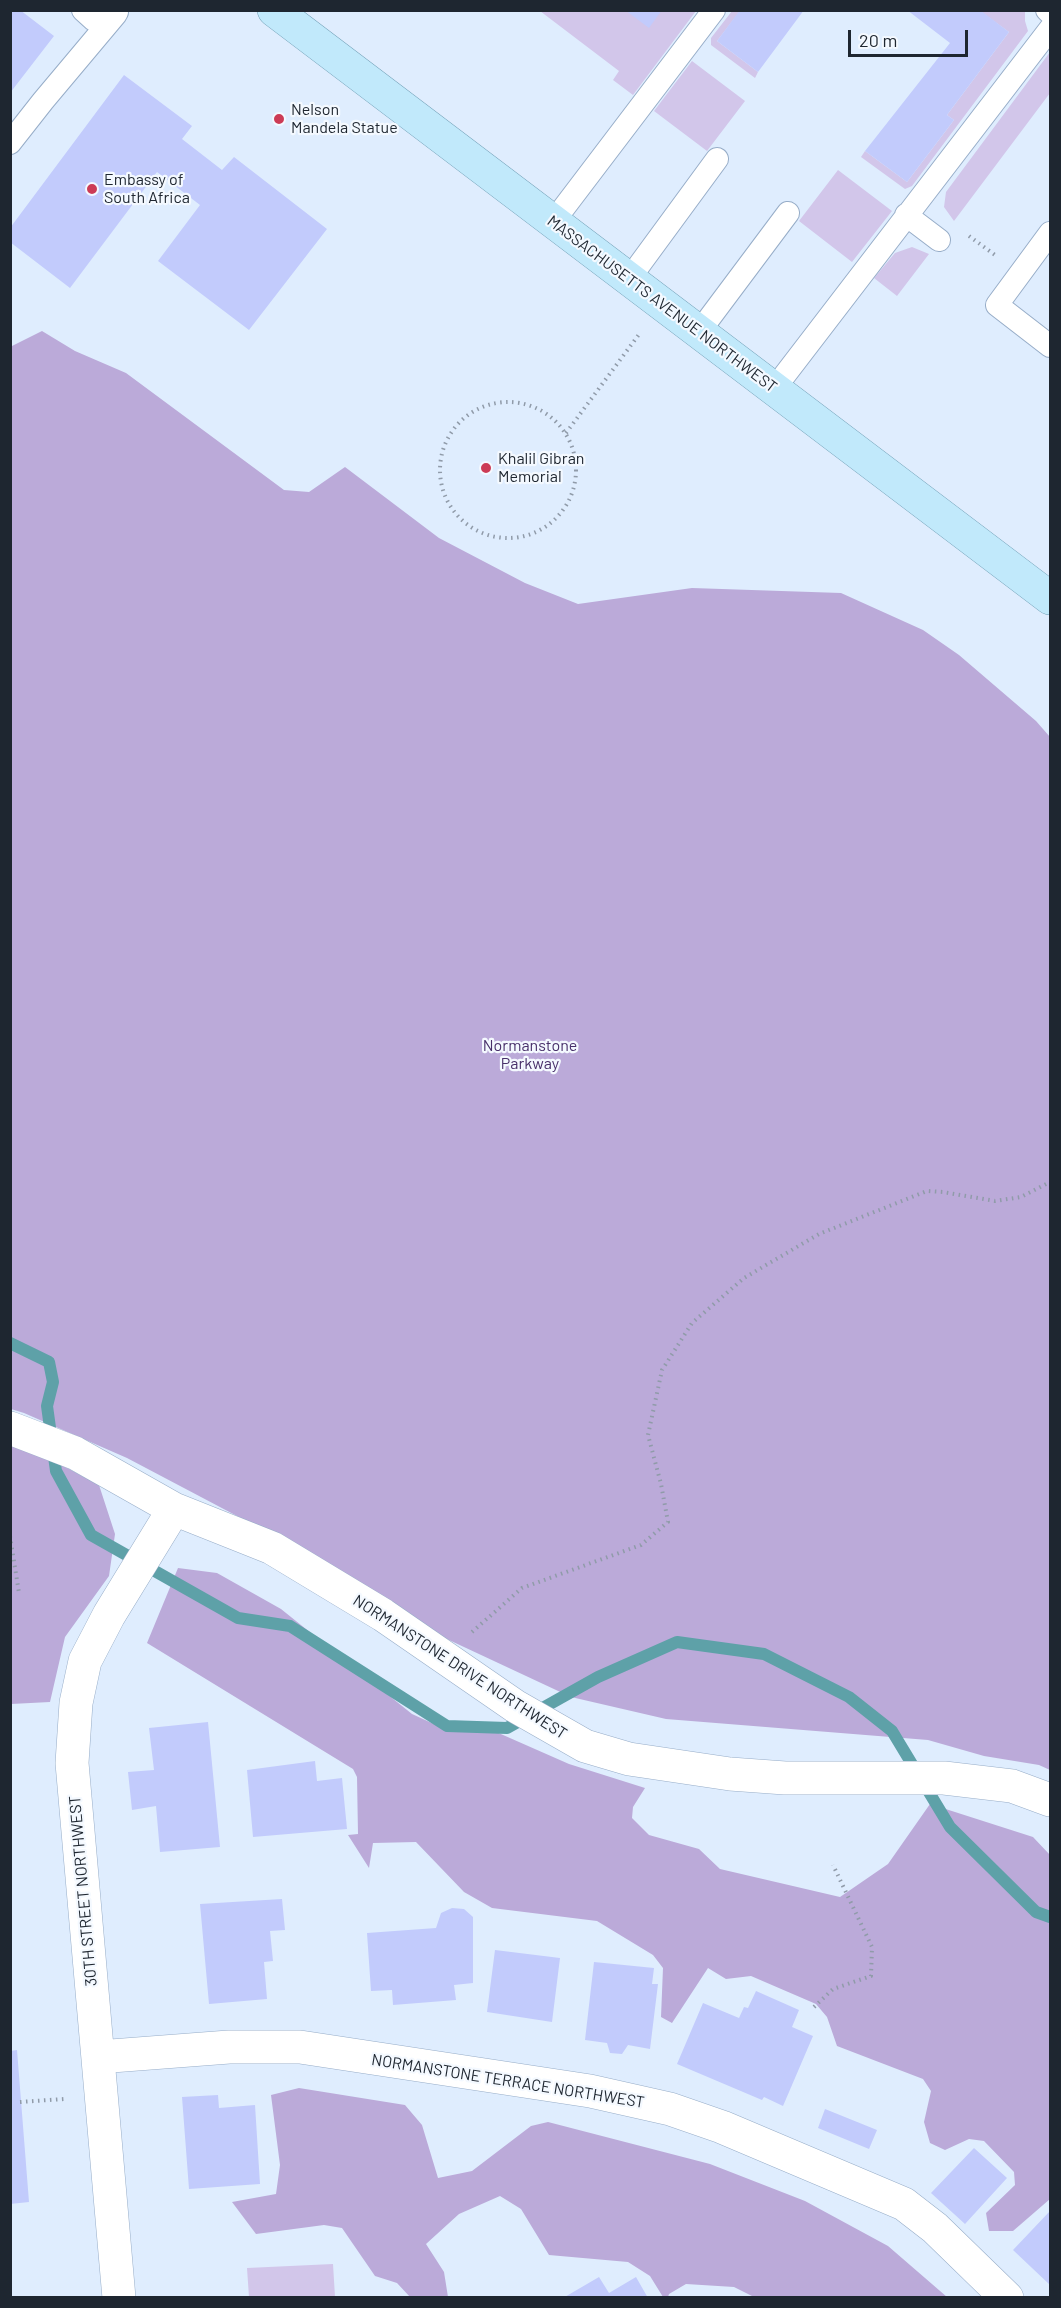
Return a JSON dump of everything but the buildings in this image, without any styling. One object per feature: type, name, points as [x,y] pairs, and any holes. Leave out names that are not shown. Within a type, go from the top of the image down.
[{"type":"main road","name":"MASSACHUSETTS AVENUE NORTHWEST","points":[[274,10],[1050,598]]},
{"type":"street","name":"NORMANSTONE DRIVE NORTHWEST","points":[[15,1429],[75,1453],[174,1509],[272,1548],[383,1615],[515,1706],[585,1746],[629,1758],[701,1770],[785,1778],[944,1778],[1012,1786],[1050,1800]]},
{"type":"street","name":"30TH STREET NORTHWEST","points":[[119,2298],[72,1763],[76,1703],[85,1661],[174,1509]]},
{"type":"street","name":"NORMANSTONE TERRACE NORTHWEST","points":[[98,2057],[229,2047],[300,2047],[590,2091],[670,2109],[722,2127],[904,2204],[935,2228],[1007,2298]]},
{"type":"lane","points":[[83,10],[94,20],[117,12]]},
{"type":"lane","points":[[553,222],[714,10]]},
{"type":"lane","points":[[10,143],[117,12]]},
{"type":"lane","points":[[774,389],[1050,29]]},
{"type":"lane","points":[[629,279],[717,159]]},
{"type":"lane","points":[[699,332],[788,213]]},
{"type":"lane","points":[[906,215],[939,240]]},
{"type":"lane","points":[[1050,233],[997,305],[1050,346]]},
{"type":"path","points":[[961,230],[996,256]]},
{"type":"path","points":[[566,433],[661,303]]},
{"type":"path","points":[[507,401],[530,405],[550,416],[566,433],[575,454],[576,476],[571,497],[559,516],[542,530],[521,538],[498,538],[477,532],[459,519],[446,501],[440,478],[440,456],[449,434],[464,417],[484,405],[507,401]]},
{"type":"path","points":[[464,1640],[522,1588],[641,1545],[668,1522],[648,1435],[662,1370],[692,1323],[744,1278],[819,1234],[927,1191],[995,1201],[1021,1197],[1050,1182]]},
{"type":"path","points":[[10,1536],[20,1593]]},
{"type":"path","points":[[814,2007],[833,1989],[871,1976],[873,1947],[833,1865]]},
{"type":"path","points":[[21,2102],[63,2100],[101,2094]]},
{"type":"shaded area","points":[[540,11],[696,11],[633,95],[613,80],[619,71]]},
{"type":"shaded area","points":[[732,11],[740,11],[717,41],[758,72],[755,78],[711,45],[711,38]]},
{"type":"shaded area","points":[[980,11],[1025,11],[1028,31],[912,186],[905,189],[861,157],[865,151],[907,182],[954,120],[947,115],[1009,32]]},
{"type":"shaded area","points":[[1050,52],[1050,93],[954,221],[944,207],[946,192]]},
{"type":"shaded area","points":[[692,61],[745,101],[707,151],[654,111]]},
{"type":"shaded area","points":[[838,170],[892,211],[852,262],[799,221]]},
{"type":"shaded area","points":[[912,247],[929,254],[897,296],[874,278],[895,253]]},
{"type":"shaded area","points":[[333,2264],[335,2297],[249,2297],[247,2268]]},
{"type":"green space","name":"Normanstone Parkway","points":[[42,331],[75,351],[126,373],[284,490],[309,492],[345,467],[439,538],[525,583],[578,604],[692,588],[841,593],[923,630],[959,655],[1036,721],[1050,737],[1050,1770],[1039,1765],[984,1756],[928,1740],[666,1719],[571,1697],[434,1633],[328,1564],[127,1458],[11,1409],[10,347]]},
{"type":"green space","points":[[11,1444],[28,1447],[99,1485],[115,1534],[109,1576],[65,1637],[50,1702],[11,1704]]},
{"type":"green space","points":[[178,1568],[217,1573],[281,1609],[412,1714],[447,1730],[494,1731],[569,1764],[645,1788],[633,1807],[632,1818],[649,1835],[699,1849],[720,1869],[840,1897],[888,1864],[930,1804],[1033,1837],[1050,1855],[1050,2199],[1013,2231],[989,2231],[986,2213],[1015,2185],[1014,2172],[984,2141],[969,2139],[945,2150],[930,2143],[924,2122],[931,2091],[923,2079],[837,2046],[827,2017],[816,2004],[751,1976],[726,1979],[708,1968],[672,2023],[661,2017],[663,1968],[653,1955],[597,1921],[492,1908],[464,1892],[416,1842],[373,1843],[369,1868],[348,1835],[358,1834],[357,1777],[353,1769],[147,1643]]},
{"type":"green space","points":[[299,2088],[405,2105],[422,2125],[438,2178],[472,2171],[531,2126],[548,2122],[710,2164],[805,2201],[888,2246],[947,2297],[756,2298],[734,2287],[686,2284],[669,2294],[668,2297],[663,2297],[650,2276],[628,2262],[549,2255],[521,2209],[500,2196],[459,2214],[426,2244],[444,2272],[448,2297],[410,2297],[397,2283],[375,2276],[342,2228],[324,2225],[256,2234],[232,2202],[276,2194],[280,2165],[271,2095]]},
{"type":"waterway","points":[[10,1343],[49,1362],[53,1382],[47,1406],[56,1471],[91,1535],[238,1618],[290,1626],[447,1726],[507,1728],[598,1677],[677,1642],[764,1654],[849,1697],[892,1731],[950,1827],[1036,1912],[1050,1917]]},
{"type":"place","name":"Nelson Mandela Statue","points":[[279,119]]},
{"type":"place","name":"Embassy of South Africa","points":[[92,189]]},
{"type":"place","name":"Khalil Gibran Memorial","points":[[486,468]]}]
